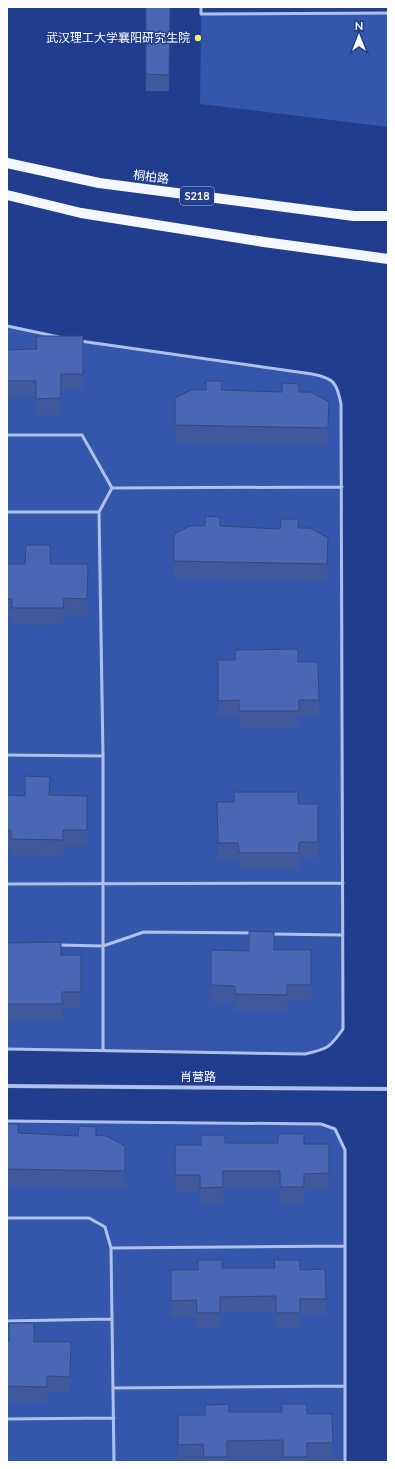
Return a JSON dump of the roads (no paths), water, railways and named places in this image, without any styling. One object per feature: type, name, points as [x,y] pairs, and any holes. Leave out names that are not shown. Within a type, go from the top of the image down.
[{"type":"main road","name":"桐柏路","points":[[7,163],[99,183],[354,216],[388,216]]},
{"type":"main road","points":[[7,196],[81,213],[264,242],[388,259]]},
{"type":"street","name":"肖营路","points":[[7,1086],[388,1089]]},
{"type":"lane","points":[[201,7],[201,14],[388,13]]},
{"type":"lane","points":[[7,326],[65,338]]},
{"type":"lane","points":[[7,1048],[305,1054],[323,1050],[333,1044],[343,1029],[342,487],[341,404],[338,388],[327,377],[79,341]]},
{"type":"lane","points":[[7,435],[82,435],[112,488]]},
{"type":"lane","points":[[112,488],[342,487]]},
{"type":"lane","points":[[103,1050],[103,756],[99,512],[112,488]]},
{"type":"lane","points":[[7,512],[99,512]]},
{"type":"lane","points":[[7,755],[103,756]]},
{"type":"lane","points":[[7,884],[343,883]]},
{"type":"lane","points":[[55,945],[103,946],[144,932],[255,934]]},
{"type":"lane","points":[[263,934],[343,935]]},
{"type":"lane","points":[[7,1121],[321,1124],[336,1129],[344,1150],[344,1462]]},
{"type":"lane","points":[[7,1218],[89,1218],[105,1227],[111,1248],[114,1462]]},
{"type":"lane","points":[[111,1248],[344,1246]]},
{"type":"lane","points":[[7,1322],[112,1320]]},
{"type":"lane","points":[[113,1388],[344,1386]]},
{"type":"lane","points":[[7,1419],[114,1418]]},
{"type":"place","name":"武汉理工大学襄阳研究生院","points":[[198,38]]}]
